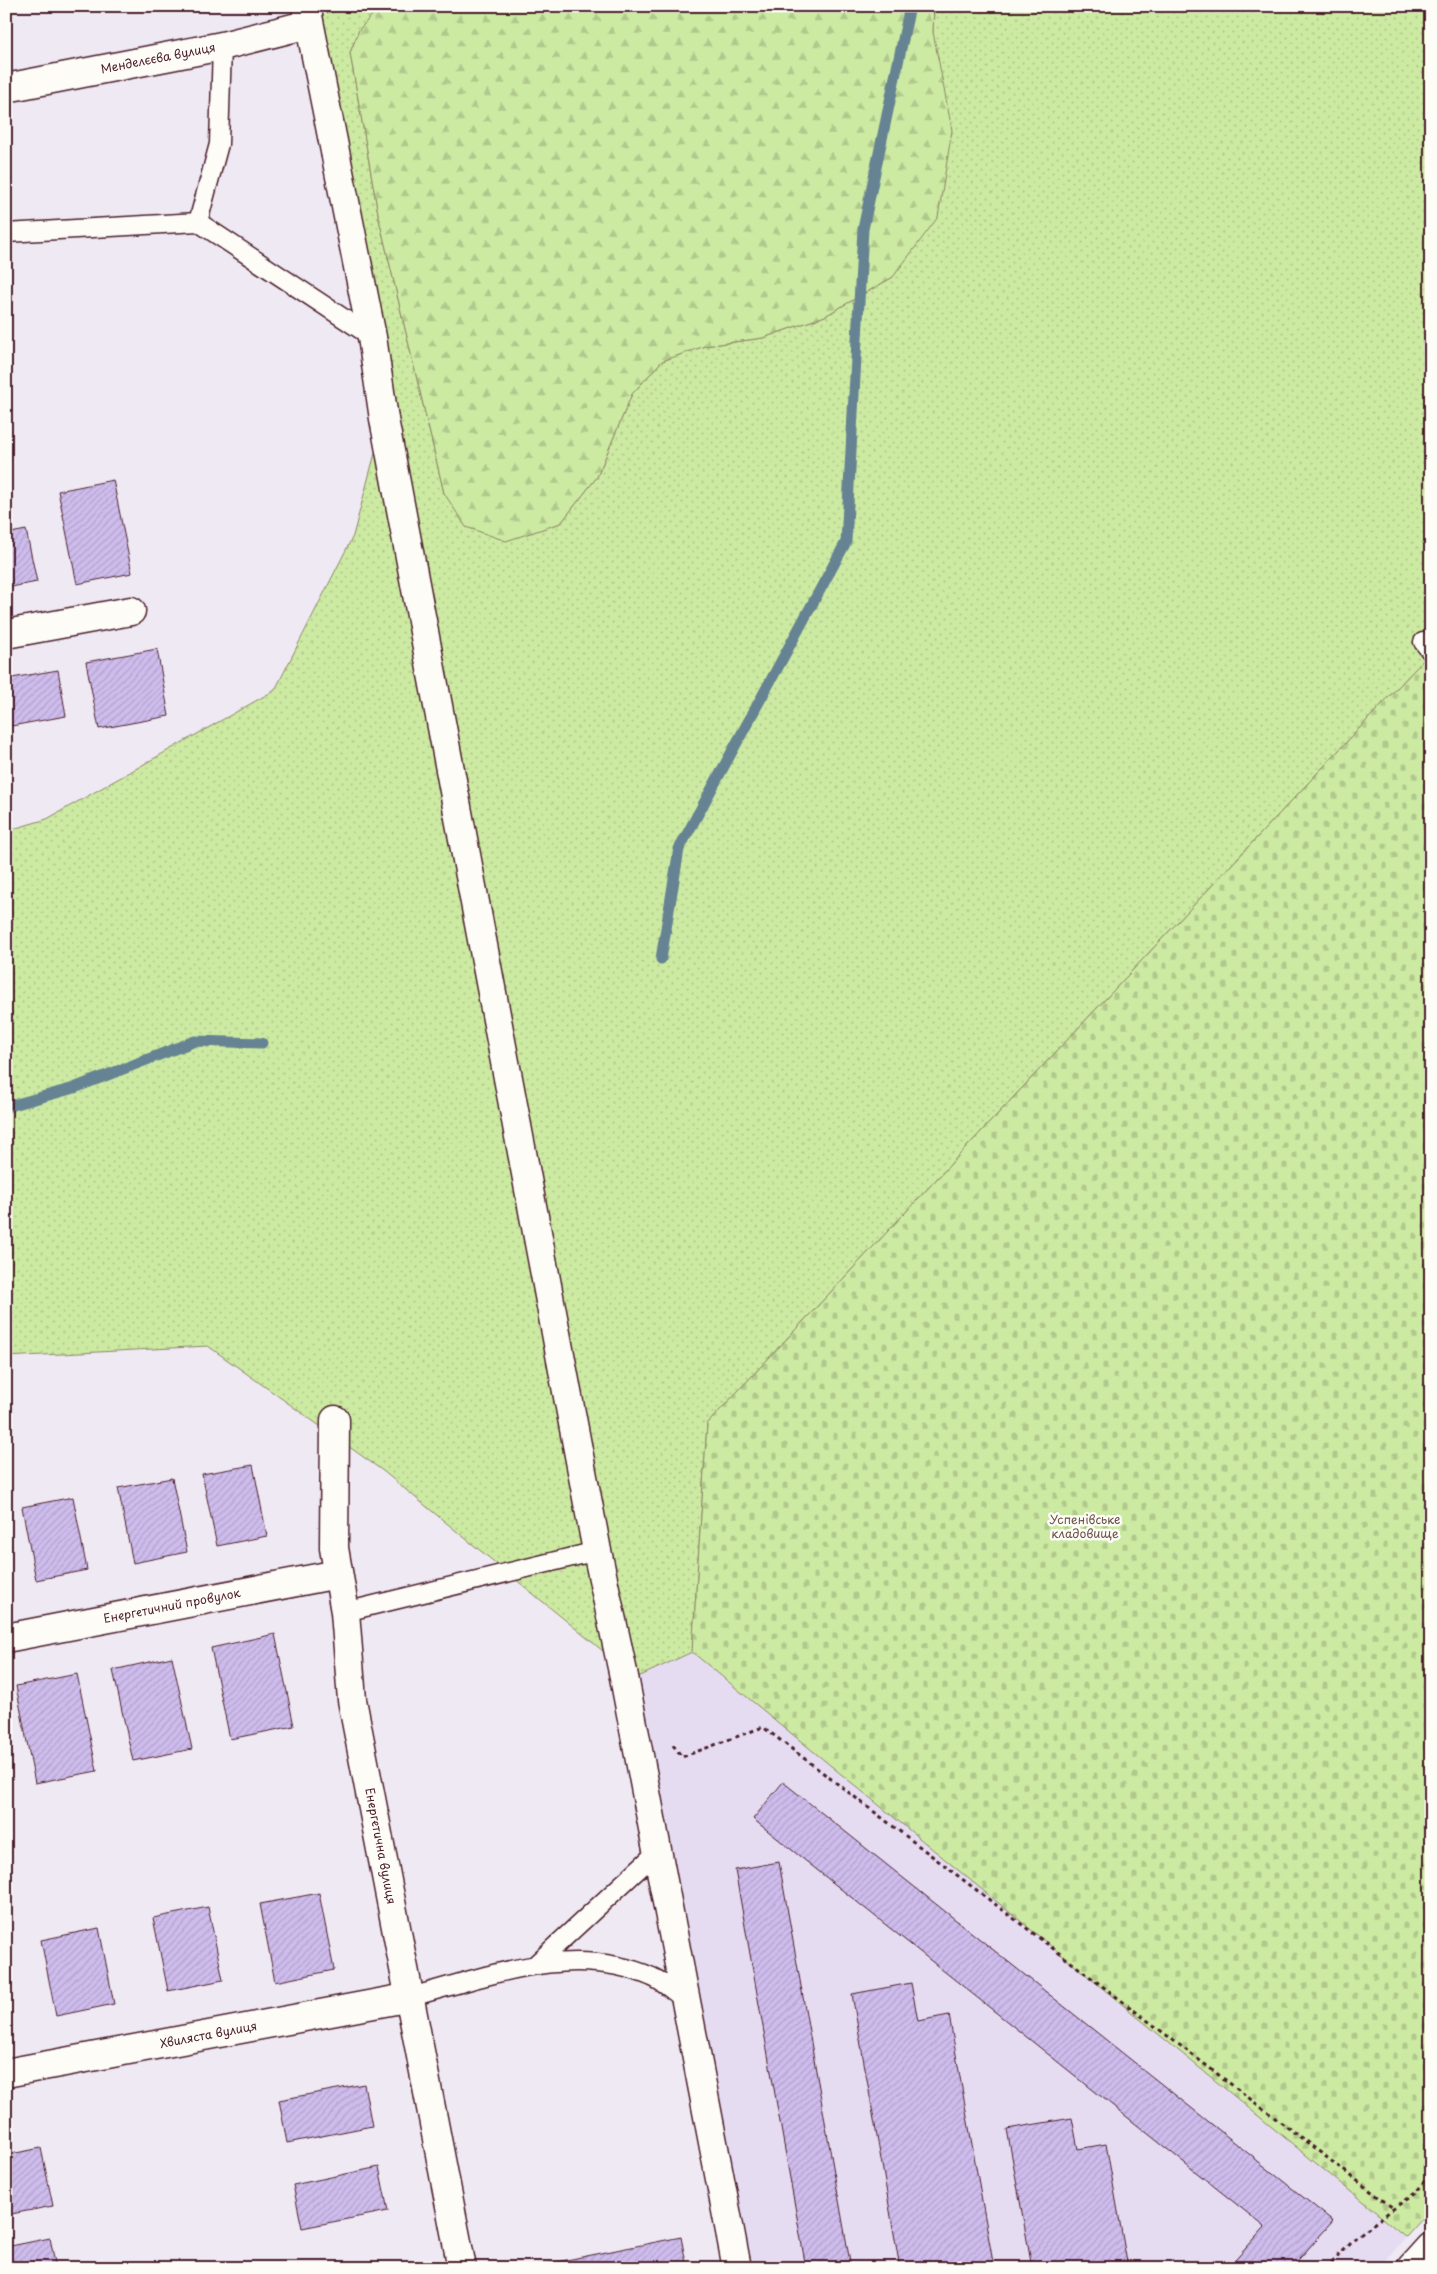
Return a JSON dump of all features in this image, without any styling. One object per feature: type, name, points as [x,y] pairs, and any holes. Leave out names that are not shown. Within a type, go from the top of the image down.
[{"type":"main road","name":"Менделєєва вулиця","points":[[6,88],[222,46],[307,15]]},
{"type":"main road","points":[[307,15],[372,336],[386,428],[597,1551],[658,1851],[738,2268]]},
{"type":"main road","points":[[6,634],[131,611]]},
{"type":"main road","name":"Енергетична вулиця","points":[[334,1420],[334,1548],[345,1612],[352,1700],[462,2268]]},
{"type":"main road","name":"Енергетичний провулок","points":[[6,1638],[338,1574]]},
{"type":"main road","name":"Хвиляста вулиця","points":[[6,2074],[411,1997]]},
{"type":"main road","points":[[1412,2268],[1431,2247]]},
{"type":"lane","points":[[198,222],[219,144],[222,46]]},
{"type":"lane","points":[[6,233],[198,222],[372,336]]},
{"type":"lane","points":[[345,1612],[597,1551]]},
{"type":"lane","points":[[536,1964],[658,1851]]},
{"type":"lane","points":[[411,1997],[536,1964],[584,1961],[621,1966],[653,1978],[686,2000]]},
{"type":"path","points":[[682,1757],[763,1727],[1393,2208]]},
{"type":"path","points":[[1326,2268],[1356,2237],[1412,2194],[1431,2174]]},
{"type":"shaded area","points":[[692,1652],[1406,2237],[1378,2268],[749,2268],[636,1678]]},
{"type":"green space","points":[[321,6],[380,6],[359,30],[350,53],[379,219],[444,493],[506,540],[561,523],[597,477],[632,394],[662,361],[705,346],[763,338],[825,316],[893,277],[933,31],[934,6],[1431,6],[1431,652],[707,1424],[692,1652],[636,1678],[383,1471],[208,1346],[6,1357],[6,831],[47,819],[275,690],[353,536],[384,419],[396,408]]},
{"type":"green space","points":[[380,6],[934,6],[933,32],[952,130],[938,217],[893,277],[825,316],[763,338],[705,346],[662,361],[632,394],[597,477],[561,523],[506,541],[466,527],[444,493],[379,219],[350,53],[359,30]]},
{"type":"green space","name":"Успенівське кладовище","points":[[1431,652],[1431,2209],[1406,2237],[692,1652],[707,1424]]},
{"type":"building","points":[[113,480],[132,573],[77,584],[58,491]]},
{"type":"building","points":[[26,530],[37,582],[6,588],[6,534]]},
{"type":"building","points":[[157,649],[169,716],[99,729],[86,662]]},
{"type":"building","points":[[58,670],[66,716],[6,727],[6,679]]},
{"type":"building","points":[[253,1465],[267,1536],[217,1546],[202,1474]]},
{"type":"building","points":[[172,1478],[187,1552],[133,1563],[118,1488]]},
{"type":"building","points":[[73,1497],[87,1570],[36,1580],[22,1507]]},
{"type":"building","points":[[275,1634],[294,1726],[230,1739],[211,1648]]},
{"type":"building","points":[[172,1657],[192,1749],[133,1761],[113,1670]]},
{"type":"building","points":[[77,1674],[97,1771],[35,1783],[16,1686]]},
{"type":"building","points":[[783,1782],[1333,2221],[1291,2268],[1228,2268],[1265,2227],[753,1819]]},
{"type":"building","points":[[779,1862],[851,2268],[806,2268],[735,1870]]},
{"type":"building","points":[[319,1893],[334,1970],[275,1982],[260,1904]]},
{"type":"building","points":[[208,1907],[223,1980],[168,1991],[153,1918]]},
{"type":"building","points":[[99,1928],[114,2004],[56,2016],[41,1940]]},
{"type":"building","points":[[911,1983],[918,2021],[949,2015],[994,2268],[900,2268],[852,1994]]},
{"type":"building","points":[[364,2084],[372,2126],[287,2143],[279,2100]]},
{"type":"building","points":[[1072,2118],[1078,2149],[1106,2144],[1128,2268],[1032,2268],[1007,2129]]},
{"type":"building","points":[[41,2148],[53,2206],[6,2215],[6,2155]]},
{"type":"building","points":[[379,2167],[388,2211],[302,2228],[293,2185]]},
{"type":"building","points":[[681,2237],[687,2268],[527,2268]]},
{"type":"building","points":[[50,2238],[56,2268],[6,2268],[6,2247]]},
{"type":"building","points":[[398,2264],[399,2268],[379,2268]]},
{"type":"waterway","points":[[661,959],[679,849],[846,542],[863,229],[910,6]]},
{"type":"waterway","points":[[6,1107],[74,1088],[195,1041],[262,1043]]}]
